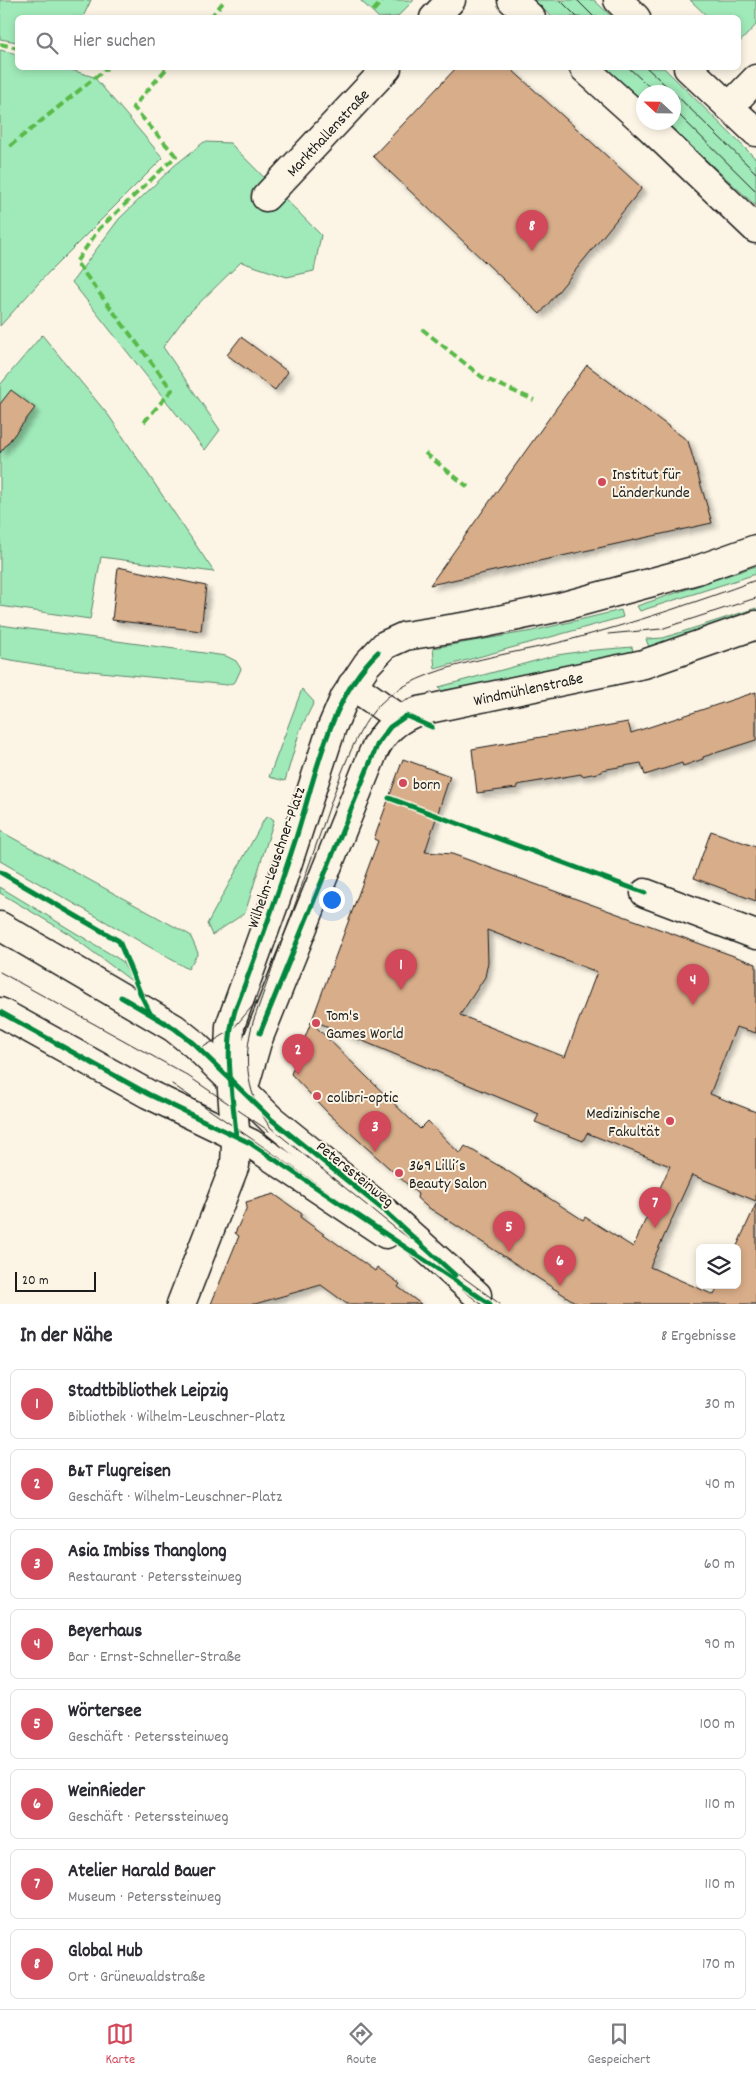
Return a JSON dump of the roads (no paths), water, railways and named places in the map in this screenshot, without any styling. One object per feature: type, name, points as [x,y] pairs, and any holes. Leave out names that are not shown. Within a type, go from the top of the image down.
[{"type":"street","points":[[437,15],[451,0]]},
{"type":"street","points":[[512,0],[528,15]]},
{"type":"street","points":[[618,0],[633,15]]},
{"type":"street","name":"Markthallenstraße","points":[[266,197],[385,70]]},
{"type":"street","points":[[586,70],[636,115]]},
{"type":"street","points":[[690,70],[756,132]]},
{"type":"street","points":[[729,107],[756,79]]},
{"type":"street","points":[[652,130],[756,229]]},
{"type":"street","name":"Wilhelm-Leuschner-Platz","points":[[181,1304],[231,1180],[236,1158],[237,1086],[229,1037],[235,1010],[280,886],[324,748],[352,685],[385,645],[405,636],[484,623],[560,607],[689,573],[756,549]]},
{"type":"street","name":"Windmühlenstraße","points":[[350,809],[378,743],[390,727],[400,719],[419,711],[644,664],[756,625]]},
{"type":"street","points":[[352,685],[400,719]]},
{"type":"street","name":"Wilhelm-Leuschner-Platz","points":[[237,1086],[257,1042],[350,809]]},
{"type":"street","points":[[645,893],[756,935]]},
{"type":"street","points":[[0,926],[150,1014],[194,1044],[237,1086]]},
{"type":"street","points":[[0,1012],[148,1094],[236,1131]]},
{"type":"street","name":"Peterssteinweg","points":[[237,1086],[272,1120],[381,1208],[484,1299]]},
{"type":"street","name":"Peterssteinweg","points":[[236,1131],[441,1273],[484,1299]]},
{"type":"tram line","points":[[560,0],[575,15]]},
{"type":"tram line","points":[[577,0],[592,15]]},
{"type":"tram line","points":[[631,70],[647,85]]},
{"type":"tram line","points":[[649,70],[665,85]]},
{"type":"tram line","points":[[681,100],[756,173]]},
{"type":"tram line","points":[[681,117],[756,191]]},
{"type":"tram line","points":[[500,1304],[395,1228],[271,1128],[263,1116],[252,1091],[249,1078],[248,1050],[253,1022],[337,784],[360,732],[379,705],[396,691],[418,679],[468,662],[569,640],[617,627],[687,605],[756,580]]},
{"type":"tram line","points":[[608,634],[661,629],[756,598]]},
{"type":"tram line","points":[[0,972],[185,1074],[269,1131]]},
{"type":"tram line","points":[[200,1049],[232,1030],[256,1002]]},
{"type":"tram line","points":[[172,1084],[390,1234],[481,1304]]},
{"type":"place","name":"Global Hub","points":[[532,251]]},
{"type":"place","name":"Institut für Länderkunde","points":[[602,482]]},
{"type":"place","name":"born","points":[[403,783]]},
{"type":"place","name":"Stadtbibliothek Leipzig","points":[[401,990]]},
{"type":"place","name":"Beyerhaus","points":[[693,1005]]},
{"type":"place","name":"Tom's Games World","points":[[316,1023]]},
{"type":"place","name":"B&T Flugreisen","points":[[298,1075]]},
{"type":"place","name":"colibri-optic","points":[[317,1096]]},
{"type":"place","name":"Medizinische Fakultät","points":[[670,1121]]},
{"type":"place","name":"Asia Imbiss Thanglong","points":[[375,1152]]},
{"type":"place","name":"369 Lilli´s Beauty Salon","points":[[399,1173]]},
{"type":"place","name":"Atelier Harald Bauer","points":[[655,1228]]},
{"type":"place","name":"Wörtersee","points":[[509,1252]]},
{"type":"place","name":"WeinRieder","points":[[560,1286]]}]
